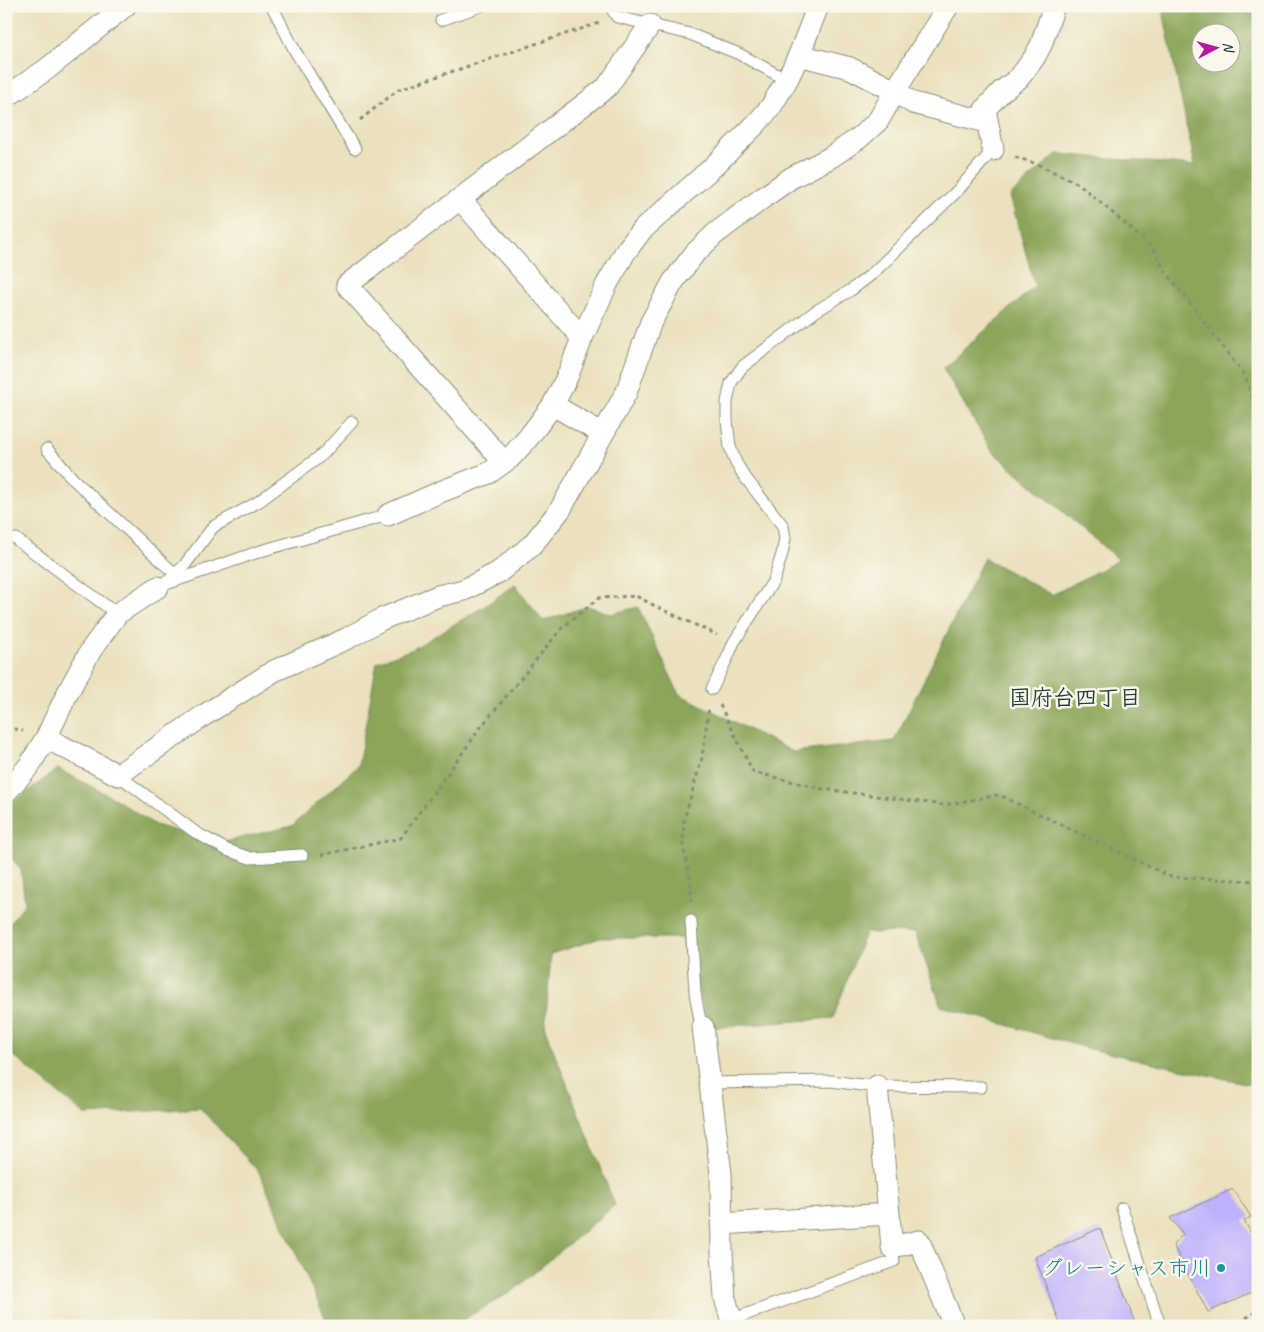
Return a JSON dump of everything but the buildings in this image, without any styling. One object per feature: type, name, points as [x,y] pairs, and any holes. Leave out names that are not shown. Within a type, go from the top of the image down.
[{"type":"street","points":[[6,97],[47,69],[125,6]]},
{"type":"street","points":[[388,515],[489,473],[510,458],[528,438],[553,405],[607,284],[626,251],[641,231],[714,166],[770,108],[799,55],[818,6]]},
{"type":"street","points":[[46,738],[118,775],[203,716],[274,671],[346,639],[382,619],[438,596],[464,590],[500,572],[532,545],[560,510],[626,393],[651,322],[673,282],[695,253],[715,234],[791,178],[831,157],[859,138],[878,121],[895,90],[948,6]]},
{"type":"street","points":[[993,150],[985,110],[1002,91],[1019,78],[1034,58],[1041,45],[1054,6]]},
{"type":"street","points":[[504,462],[347,285],[607,87],[650,25]]},
{"type":"street","points":[[799,55],[850,68],[895,90],[913,103],[987,122]]},
{"type":"street","points":[[460,199],[582,338]]},
{"type":"street","points":[[553,405],[603,434]]},
{"type":"street","points":[[6,792],[29,766],[46,738],[91,650],[117,614],[158,587]]},
{"type":"street","points":[[703,1027],[721,1174],[725,1298],[731,1322]]},
{"type":"street","points":[[877,1086],[892,1247],[919,1241],[954,1326]]},
{"type":"street","points":[[722,1224],[889,1214]]},
{"type":"lane","points":[[272,6],[295,51],[355,149]]},
{"type":"lane","points":[[440,20],[480,6]]},
{"type":"lane","points":[[610,6],[616,17],[690,34],[731,51],[787,80]]},
{"type":"lane","points":[[712,689],[734,642],[774,580],[785,539],[783,526],[744,476],[736,463],[730,447],[727,402],[732,382],[742,366],[816,311],[851,290],[872,274],[958,190],[993,150]]},
{"type":"lane","points":[[158,587],[171,579],[184,566],[212,527],[258,502],[322,455],[352,422]]},
{"type":"lane","points":[[47,449],[73,479],[175,574]]},
{"type":"lane","points":[[158,587],[264,550],[388,515]]},
{"type":"lane","points":[[16,540],[117,614]]},
{"type":"lane","points":[[118,775],[195,832],[227,850],[250,858],[302,855]]},
{"type":"lane","points":[[691,921],[695,993],[701,1026],[703,1027]]},
{"type":"lane","points":[[710,1083],[831,1081],[869,1086],[981,1087]]},
{"type":"lane","points":[[1122,1208],[1160,1326]]},
{"type":"lane","points":[[731,1322],[894,1261],[892,1247]]},
{"type":"path","points":[[345,132],[399,89],[616,17]]},
{"type":"path","points":[[993,150],[1037,164],[1079,184],[1152,247],[1166,272],[1245,376],[1258,414]]},
{"type":"path","points":[[302,855],[314,856],[400,838],[481,727],[562,628],[599,598],[636,596],[734,642]]},
{"type":"path","points":[[712,689],[753,772],[823,789],[944,804],[999,795],[1171,877],[1258,881]]},
{"type":"path","points":[[691,921],[690,878],[683,845],[684,820],[702,758],[712,689]]},
{"type":"path","points":[[1232,1326],[1258,1311]]},
{"type":"green space","points":[[1162,6],[1258,6],[1258,1086],[1090,1049],[941,1006],[915,932],[865,933],[833,1018],[710,1028],[681,938],[600,938],[551,954],[545,1029],[615,1205],[514,1290],[453,1326],[329,1326],[259,1172],[200,1108],[85,1115],[6,1050],[6,929],[25,903],[21,870],[6,851],[6,807],[58,769],[117,800],[155,825],[219,843],[292,826],[358,766],[377,662],[413,649],[485,606],[515,584],[543,621],[588,606],[611,614],[638,607],[679,694],[793,752],[894,741],[984,558],[1052,595],[1119,560],[992,451],[943,368],[1035,286],[1010,196],[1057,154],[1195,166]]},
{"type":"place","name":"グレーシャス市川","points":[[1221,1268]]},
{"type":"district","name":"国府台四丁目","points":[[1075,697]]}]
